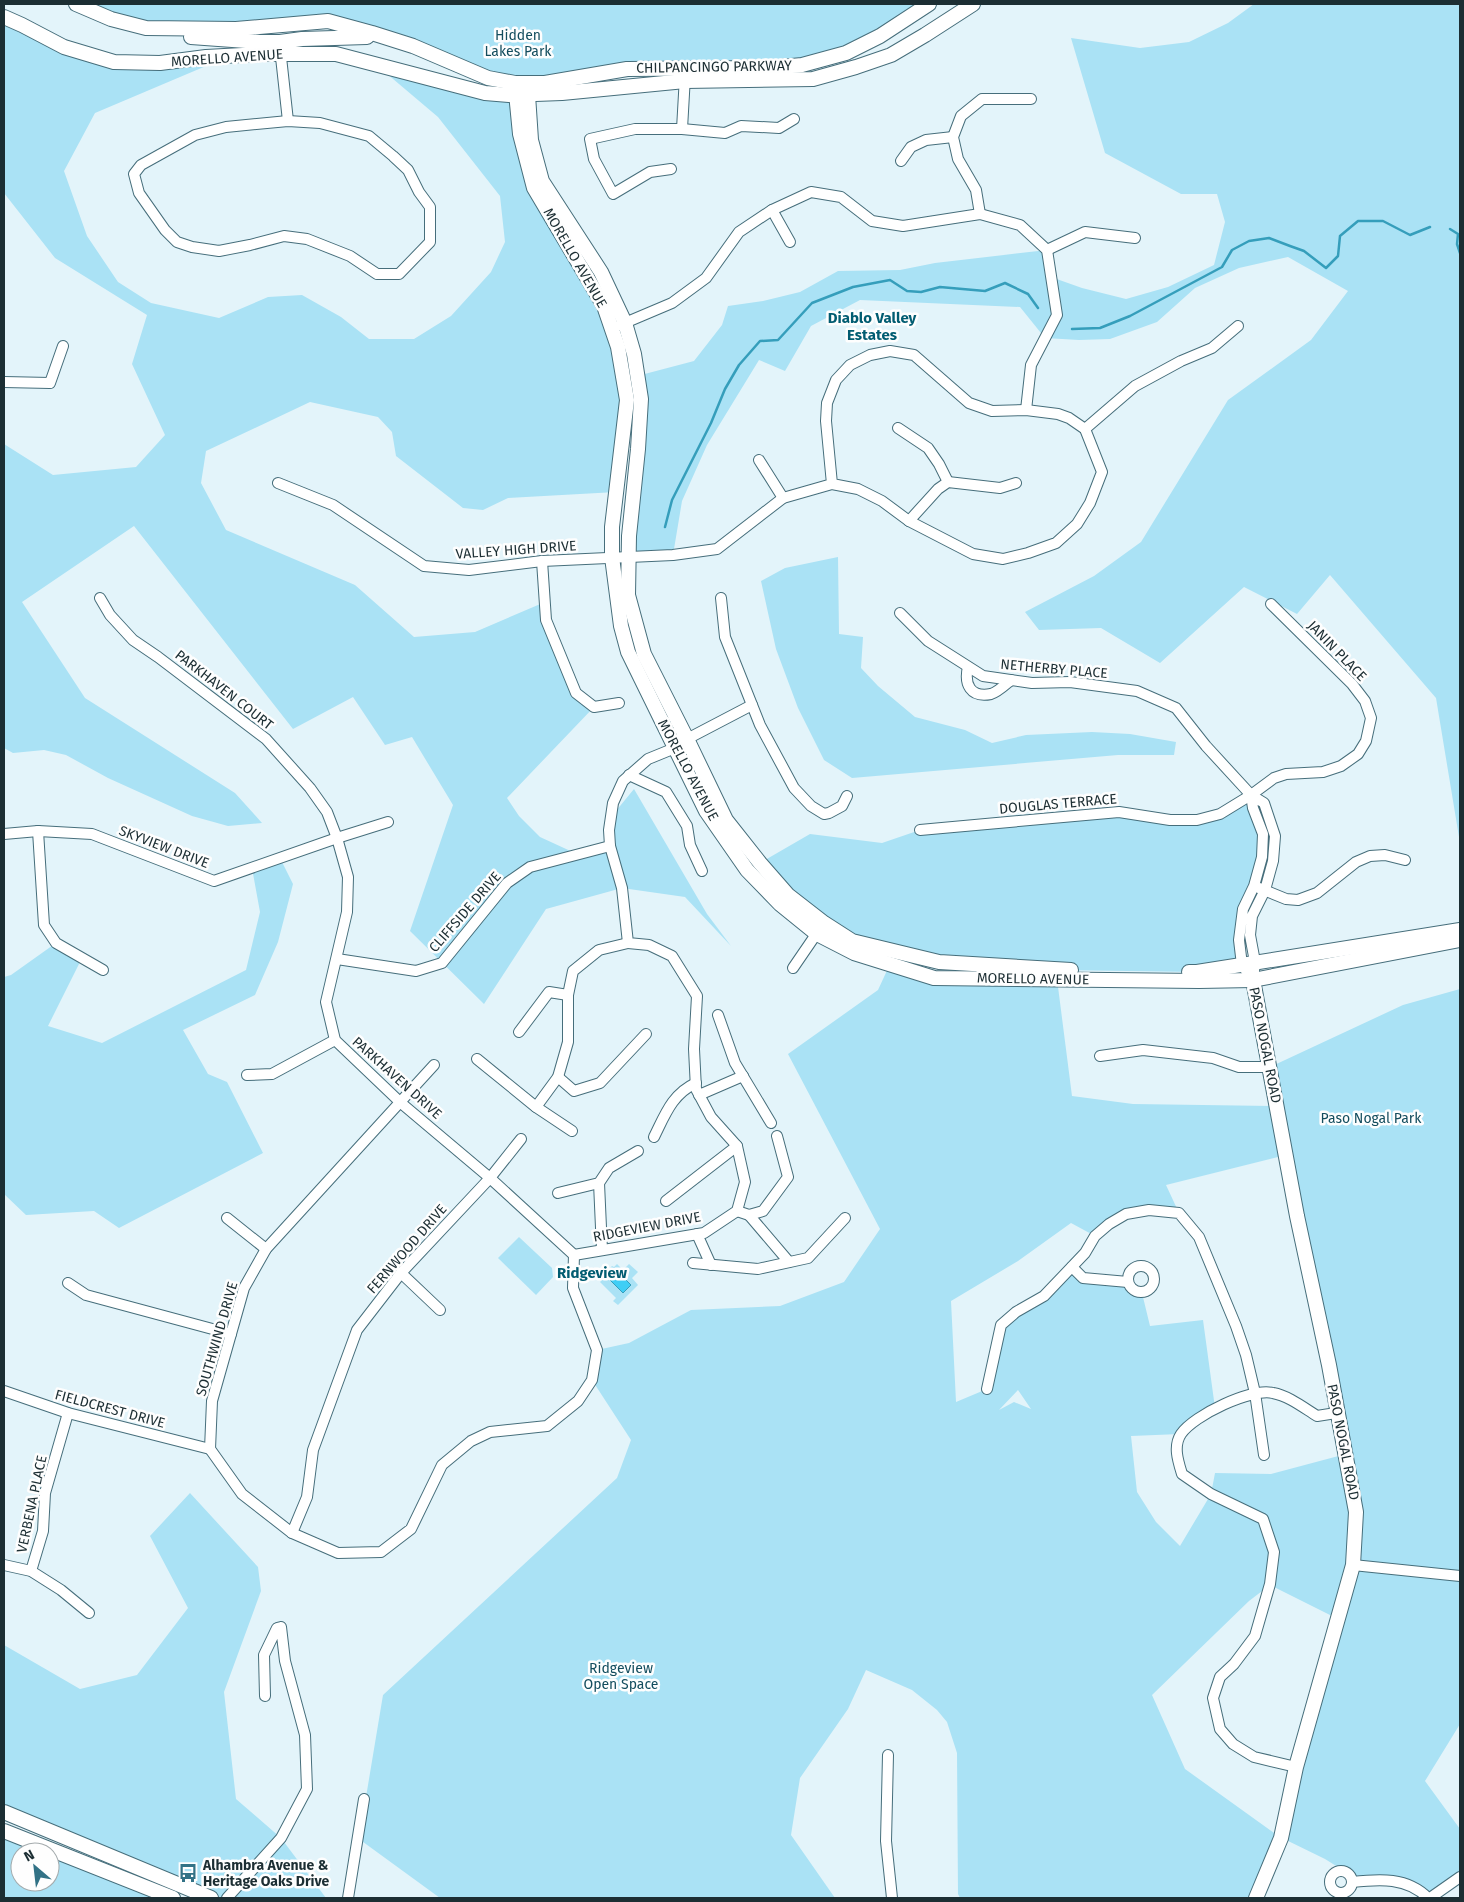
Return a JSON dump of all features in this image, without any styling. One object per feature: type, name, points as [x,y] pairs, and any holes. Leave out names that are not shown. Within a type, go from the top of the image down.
[{"type":"street","name":"MORELLO AVENUE","points":[[76,4],[111,19],[146,28],[193,37],[260,42],[280,48],[336,54],[485,93],[522,89],[562,93]]},
{"type":"street","name":"CHILPANCINGO PARKWAY","points":[[562,93],[685,74],[802,65],[846,53],[880,36],[929,4]]},
{"type":"street","name":"CHILPANCINGO PARKWAY","points":[[522,89],[545,83],[627,69],[685,74],[813,79],[891,55],[925,36],[973,4]]},
{"type":"street","name":"MORELLO AVENUE","points":[[4,17],[22,24],[64,47],[114,62],[160,63],[280,48],[302,38],[385,37]]},
{"type":"street","name":"MORELLO AVENUE","points":[[146,28],[236,29],[328,21],[413,46],[488,78],[522,89]]},
{"type":"street","points":[[280,48],[288,121]]},
{"type":"street","points":[[682,129],[685,74]]},
{"type":"street","name":"MORELLO AVENUE","points":[[522,89],[520,134],[534,188],[604,306],[619,325],[634,354],[640,399],[638,449],[628,557],[628,595],[644,654],[726,820],[760,863],[820,928],[852,941],[939,962],[1057,970],[1197,972],[1460,930]]},
{"type":"street","points":[[980,214],[976,190],[958,159],[953,137],[961,116],[982,99],[1031,99]]},
{"type":"street","points":[[671,169],[650,172],[613,194],[594,159],[590,139],[635,129],[682,129],[725,133],[741,126],[780,128],[794,119]]},
{"type":"street","points":[[288,121],[320,123],[369,136],[408,170],[419,192],[430,207],[430,242],[399,274],[377,274],[350,256],[307,239],[284,236],[219,251],[192,247],[177,242],[165,230],[139,193],[134,174],[141,166],[195,135],[226,127],[288,121]]},
{"type":"street","points":[[901,161],[911,147],[926,140],[953,137]]},
{"type":"street","points":[[619,325],[672,303],[706,278],[739,232],[772,210],[811,192],[841,197],[872,221],[902,226],[980,214],[1020,225],[1047,250],[1057,315],[1031,365],[1026,410]]},
{"type":"street","points":[[772,210],[790,242]]},
{"type":"street","points":[[1047,250],[1085,232],[1135,238]]},
{"type":"street","name":"MORELLO AVENUE","points":[[619,325],[618,347],[627,400],[612,527],[612,557],[621,626],[628,652],[706,811],[747,870],[780,904],[820,928],[854,954],[934,978],[1253,980],[1460,940]]},
{"type":"street","points":[[1085,429],[1135,386],[1181,361],[1212,348],[1238,326]]},
{"type":"street","points":[[4,382],[50,383],[63,346]]},
{"type":"street","points":[[759,460],[783,498],[832,484],[858,489],[882,500],[909,521],[973,554],[1003,559],[1028,554],[1056,543],[1078,524],[1090,503],[1102,472],[1085,429],[1069,418],[1058,414],[1026,410],[992,411],[970,403],[914,355],[890,352],[870,355],[850,365],[836,380],[827,402],[826,421],[832,484]]},
{"type":"street","points":[[898,428],[928,448],[948,482]]},
{"type":"street","points":[[909,521],[938,489],[948,482],[1000,488],[1016,482]]},
{"type":"street","name":"VALLEY HIGH DRIVE","points":[[278,483],[333,505],[424,566],[469,570],[542,561],[673,554],[717,549],[783,498]]},
{"type":"street","points":[[542,561],[546,620],[576,693],[594,708],[619,702]]},
{"type":"street","name":"PARKHAVEN COURT","points":[[100,598],[110,615],[133,640],[266,739],[310,788],[327,812],[337,838]]},
{"type":"street","points":[[721,598],[725,638],[760,725],[794,788],[811,806],[824,814],[842,806],[847,796]]},
{"type":"street","name":"JANIN PLACE","points":[[1251,795],[1274,778],[1286,774],[1323,772],[1342,766],[1358,754],[1366,740],[1371,718],[1365,701],[1352,684],[1271,604]]},
{"type":"street","name":"NETHERBY PLACE","points":[[900,613],[928,641],[984,676],[1032,683],[1070,682],[1137,691],[1176,708],[1206,746],[1251,795],[1264,804],[1275,836],[1273,860],[1264,890],[1252,916],[1248,964]]},
{"type":"street","points":[[968,666],[966,677],[968,686],[981,694],[992,694],[1011,680]]},
{"type":"street","points":[[628,943],[622,888],[610,846],[609,830],[613,803],[623,780],[648,759],[675,748],[687,739],[752,705]]},
{"type":"street","points":[[629,775],[666,792],[688,826],[690,846],[702,871]]},
{"type":"street","points":[[1251,795],[1253,808],[1263,834],[1262,857],[1254,886],[1243,909],[1239,940],[1253,980]]},
{"type":"street","name":"DOUGLAS TERRACE","points":[[920,830],[1119,812],[1170,820],[1198,820],[1220,814],[1251,795]]},
{"type":"street","name":"SKYVIEW DRIVE","points":[[4,834],[38,832],[92,834],[214,881],[388,822]]},
{"type":"street","points":[[38,832],[44,925],[56,942],[103,970]]},
{"type":"street","name":"PARKHAVEN DRIVE","points":[[337,838],[348,877],[347,912],[326,1002],[335,1040],[401,1103],[490,1178],[574,1255]]},
{"type":"street","name":"CLIFFSIDE DRIVE","points":[[336,959],[416,971],[442,963],[507,882],[530,867],[610,846]]},
{"type":"street","points":[[1254,886],[1286,899],[1298,900],[1317,893],[1356,862],[1370,856],[1385,855],[1405,860]]},
{"type":"street","points":[[793,968],[820,928]]},
{"type":"street","points":[[536,1107],[558,1077],[568,1042],[568,995],[573,971],[598,950],[628,943],[650,945],[672,956],[697,996],[694,1049],[696,1089],[711,1117],[737,1146],[746,1182],[738,1211],[749,1215],[788,1262]]},
{"type":"street","name":"PASO NOGAL ROAD","points":[[1253,980],[1297,1216],[1329,1364],[1336,1413],[1346,1454],[1356,1512],[1353,1565],[1296,1767],[1282,1838],[1256,1898]]},
{"type":"street","points":[[519,1032],[549,992],[568,995]]},
{"type":"street","points":[[718,1015],[735,1063],[771,1123]]},
{"type":"street","points":[[558,1077],[574,1091],[600,1083],[646,1034]]},
{"type":"street","points":[[247,1075],[272,1074],[335,1040]]},
{"type":"street","points":[[1100,1056],[1143,1050],[1213,1058],[1239,1067],[1270,1067]]},
{"type":"street","points":[[477,1059],[536,1107],[572,1131]]},
{"type":"street","name":"SOUTHWIND DRIVE","points":[[210,1449],[212,1401],[244,1288],[266,1249],[434,1065]]},
{"type":"street","points":[[699,1095],[743,1076]]},
{"type":"street","points":[[654,1137],[671,1103],[684,1088],[696,1083]]},
{"type":"street","points":[[749,1215],[763,1211],[788,1177],[778,1136]]},
{"type":"street","name":"FERNWOOD DRIVE","points":[[292,1533],[307,1497],[313,1450],[357,1330],[401,1273],[490,1178],[521,1140]]},
{"type":"street","points":[[666,1201],[737,1146]]},
{"type":"street","points":[[602,1250],[599,1183],[609,1168],[638,1151]]},
{"type":"street","points":[[558,1193],[599,1183]]},
{"type":"street","points":[[987,1389],[1001,1325],[1016,1312],[1044,1296],[1085,1253],[1095,1236],[1109,1224],[1126,1214],[1149,1210],[1179,1213],[1199,1237],[1246,1354],[1255,1393],[1264,1456]]},
{"type":"street","name":"RIDGEVIEW DRIVE","points":[[574,1255],[704,1233],[738,1211]]},
{"type":"street","points":[[227,1218],[266,1249]]},
{"type":"street","points":[[693,1264],[758,1269],[808,1258],[845,1218]]},
{"type":"street","points":[[697,1234],[711,1265]]},
{"type":"street","points":[[210,1449],[242,1494],[292,1533],[338,1553],[381,1552],[411,1529],[442,1465],[471,1441],[490,1432],[547,1426],[578,1401],[592,1380],[597,1350],[573,1288],[574,1255]]},
{"type":"street","points":[[1072,1267],[1083,1278],[1128,1282]]},
{"type":"street","points":[[401,1273],[440,1310]]},
{"type":"street","points":[[68,1283],[86,1295],[231,1334]]},
{"type":"street","name":"FIELDCREST DRIVE","points":[[4,1391],[68,1413],[210,1449]]},
{"type":"street","points":[[1296,1767],[1254,1756],[1233,1744],[1220,1729],[1213,1698],[1220,1677],[1234,1664],[1255,1636],[1270,1584],[1274,1552],[1263,1519],[1211,1494],[1182,1474],[1176,1453],[1180,1434],[1190,1424],[1215,1408],[1255,1393],[1273,1392],[1291,1400],[1317,1416],[1336,1413]]},
{"type":"street","name":"VERBENA PLACE","points":[[31,1571],[43,1531],[45,1493],[68,1413]]},
{"type":"street","points":[[4,1565],[31,1571],[61,1590],[89,1613]]},
{"type":"street","points":[[1353,1565],[1460,1576]]},
{"type":"street","points":[[227,1898],[281,1838],[307,1789],[305,1735],[285,1661],[281,1627],[277,1628],[264,1655],[265,1696]]},
{"type":"street","points":[[888,1755],[886,1841],[892,1898]]},
{"type":"street","points":[[348,1898],[364,1799]]},
{"type":"street","points":[[4,1812],[211,1898]]},
{"type":"street","points":[[4,1831],[173,1898]]},
{"type":"street","points":[[1352,1882],[1378,1879],[1401,1882],[1421,1891],[1429,1898],[1460,1877]]},
{"type":"green space","name":"Hidden Lakes Park","points":[[76,4],[929,4],[880,36],[802,65],[691,68],[515,83],[328,21],[146,28]]},
{"type":"green space","points":[[1254,4],[1460,4],[1460,843],[1436,698],[1330,575],[1297,614],[1244,587],[1160,663],[1101,628],[1039,630],[1025,612],[1094,576],[1141,542],[1228,400],[1311,340],[1348,291],[1288,257],[1239,268],[1195,288],[1157,322],[1110,339],[1045,338],[1020,307],[860,300],[811,326],[785,371],[759,360],[707,445],[682,501],[673,555],[628,557],[637,376],[694,361],[722,325],[728,306],[763,301],[800,292],[838,271],[900,270],[935,263],[1047,250],[1051,277],[1082,288],[1126,299],[1168,287],[1214,265],[1225,222],[1217,194],[1181,194],[1105,153],[1071,38],[1140,48],[1189,42],[1228,23]]},
{"type":"green space","points":[[4,17],[114,62],[232,55],[95,113],[64,171],[87,236],[118,282],[151,303],[219,318],[268,297],[302,295],[341,317],[369,339],[414,339],[451,316],[491,272],[505,242],[500,196],[438,117],[373,62],[509,95],[604,306],[627,400],[616,492],[508,498],[483,510],[463,508],[396,456],[392,432],[378,417],[310,402],[206,451],[201,483],[226,530],[355,585],[414,637],[475,632],[545,602],[576,693],[594,707],[507,798],[519,816],[540,837],[577,854],[610,846],[611,817],[634,789],[707,914],[731,946],[685,897],[622,888],[546,909],[484,1004],[410,931],[453,805],[412,737],[385,745],[353,697],[293,729],[134,526],[22,602],[85,698],[235,793],[262,823],[228,826],[192,816],[108,778],[66,755],[44,750],[13,753],[4,748],[4,444],[53,475],[136,467],[165,435],[132,364],[147,315],[55,258],[4,193]]},
{"type":"green space","points":[[838,557],[839,634],[863,637],[861,668],[878,686],[915,717],[965,730],[992,743],[1026,735],[1092,732],[1130,734],[1176,742],[1174,755],[1118,755],[852,778],[824,760],[798,708],[776,649],[761,581],[785,568]]},
{"type":"green space","points":[[1251,795],[1263,834],[1262,857],[1243,909],[1242,965],[1197,972],[1057,970],[939,962],[852,941],[760,863],[810,834],[882,843],[920,830],[1119,812],[1197,820]]},
{"type":"green space","points":[[280,858],[293,884],[278,942],[255,995],[183,1030],[208,1074],[227,1082],[263,1153],[119,1228],[94,1211],[26,1215],[4,1194],[4,977],[11,975],[56,943],[82,958],[48,1026],[102,1043],[246,970],[260,912],[252,868]]},
{"type":"green space","points":[[890,964],[934,978],[1057,979],[1072,1096],[1133,1104],[1276,1106],[1270,1067],[1403,1005],[1460,989],[1460,1724],[1425,1781],[1460,1829],[1460,1877],[1430,1898],[1401,1882],[1352,1882],[1349,1874],[1325,1859],[1282,1838],[1256,1898],[960,1898],[958,1894],[957,1753],[947,1722],[937,1710],[912,1690],[866,1670],[848,1709],[800,1778],[791,1835],[835,1898],[440,1898],[359,1839],[383,1695],[617,1478],[631,1440],[592,1380],[597,1350],[629,1343],[691,1310],[780,1306],[844,1282],[880,1229],[788,1054],[878,990]],"holes":[[[1286,1155],[1346,1454],[1271,1474],[1215,1473],[1211,1494],[1180,1546],[1156,1522],[1137,1492],[1131,1436],[1180,1434],[1215,1408],[1203,1320],[1150,1326],[1142,1293],[1131,1288],[1128,1282],[1083,1278],[1072,1267],[1016,1312],[996,1340],[987,1389],[956,1402],[951,1301],[1018,1261],[1071,1223],[1095,1236],[1126,1214],[1179,1213],[1166,1185]],[[1018,1390],[1031,1409],[1014,1402],[999,1410]],[[1270,1585],[1338,1619],[1281,1838],[1185,1769],[1152,1695],[1249,1601]]]},
{"type":"green space","points":[[519,1237],[552,1268],[553,1277],[536,1295],[498,1258]]},
{"type":"green space","points":[[617,1264],[623,1270],[629,1264],[638,1272],[632,1278],[638,1285],[618,1305],[613,1301],[616,1298],[600,1282],[606,1276],[604,1274]]},
{"type":"green space","points":[[190,1493],[258,1567],[261,1591],[224,1692],[236,1799],[281,1838],[326,1898],[211,1898],[4,1812],[4,1645],[80,1689],[137,1675],[188,1608],[150,1536]]},
{"type":"green space","points":[[4,1831],[32,1842],[10,1842],[10,1892],[60,1892],[60,1853],[173,1898],[4,1898]]},
{"type":"water","points":[[616,1270],[631,1285],[623,1293],[608,1278]]},
{"type":"waterway","points":[[1072,329],[1100,328],[1130,316],[1222,267],[1232,250],[1249,241],[1269,238],[1304,251],[1326,268],[1338,256],[1340,236],[1358,221],[1383,221],[1410,235],[1430,227]]},
{"type":"waterway","points":[[1450,229],[1458,234],[1457,244],[1460,253]]},
{"type":"waterway","points":[[665,527],[672,500],[711,423],[725,389],[739,365],[760,341],[778,340],[812,303],[853,287],[890,280],[907,291],[921,292],[940,287],[985,291],[1005,283],[1028,294],[1038,308]]},
{"type":"place","name":"Alhambra Avenue & Heritage Oaks Drive","points":[[188,1873]]},
{"type":"district","name":"Diablo Valley Estates","points":[[872,326]]},
{"type":"district","name":"Ridgeview","points":[[592,1273]]},
{"type":"park label","name":"Paso Nogal Park","points":[[1371,1118]]},
{"type":"park label","name":"Ridgeview Open Space","points":[[621,1676]]}]
